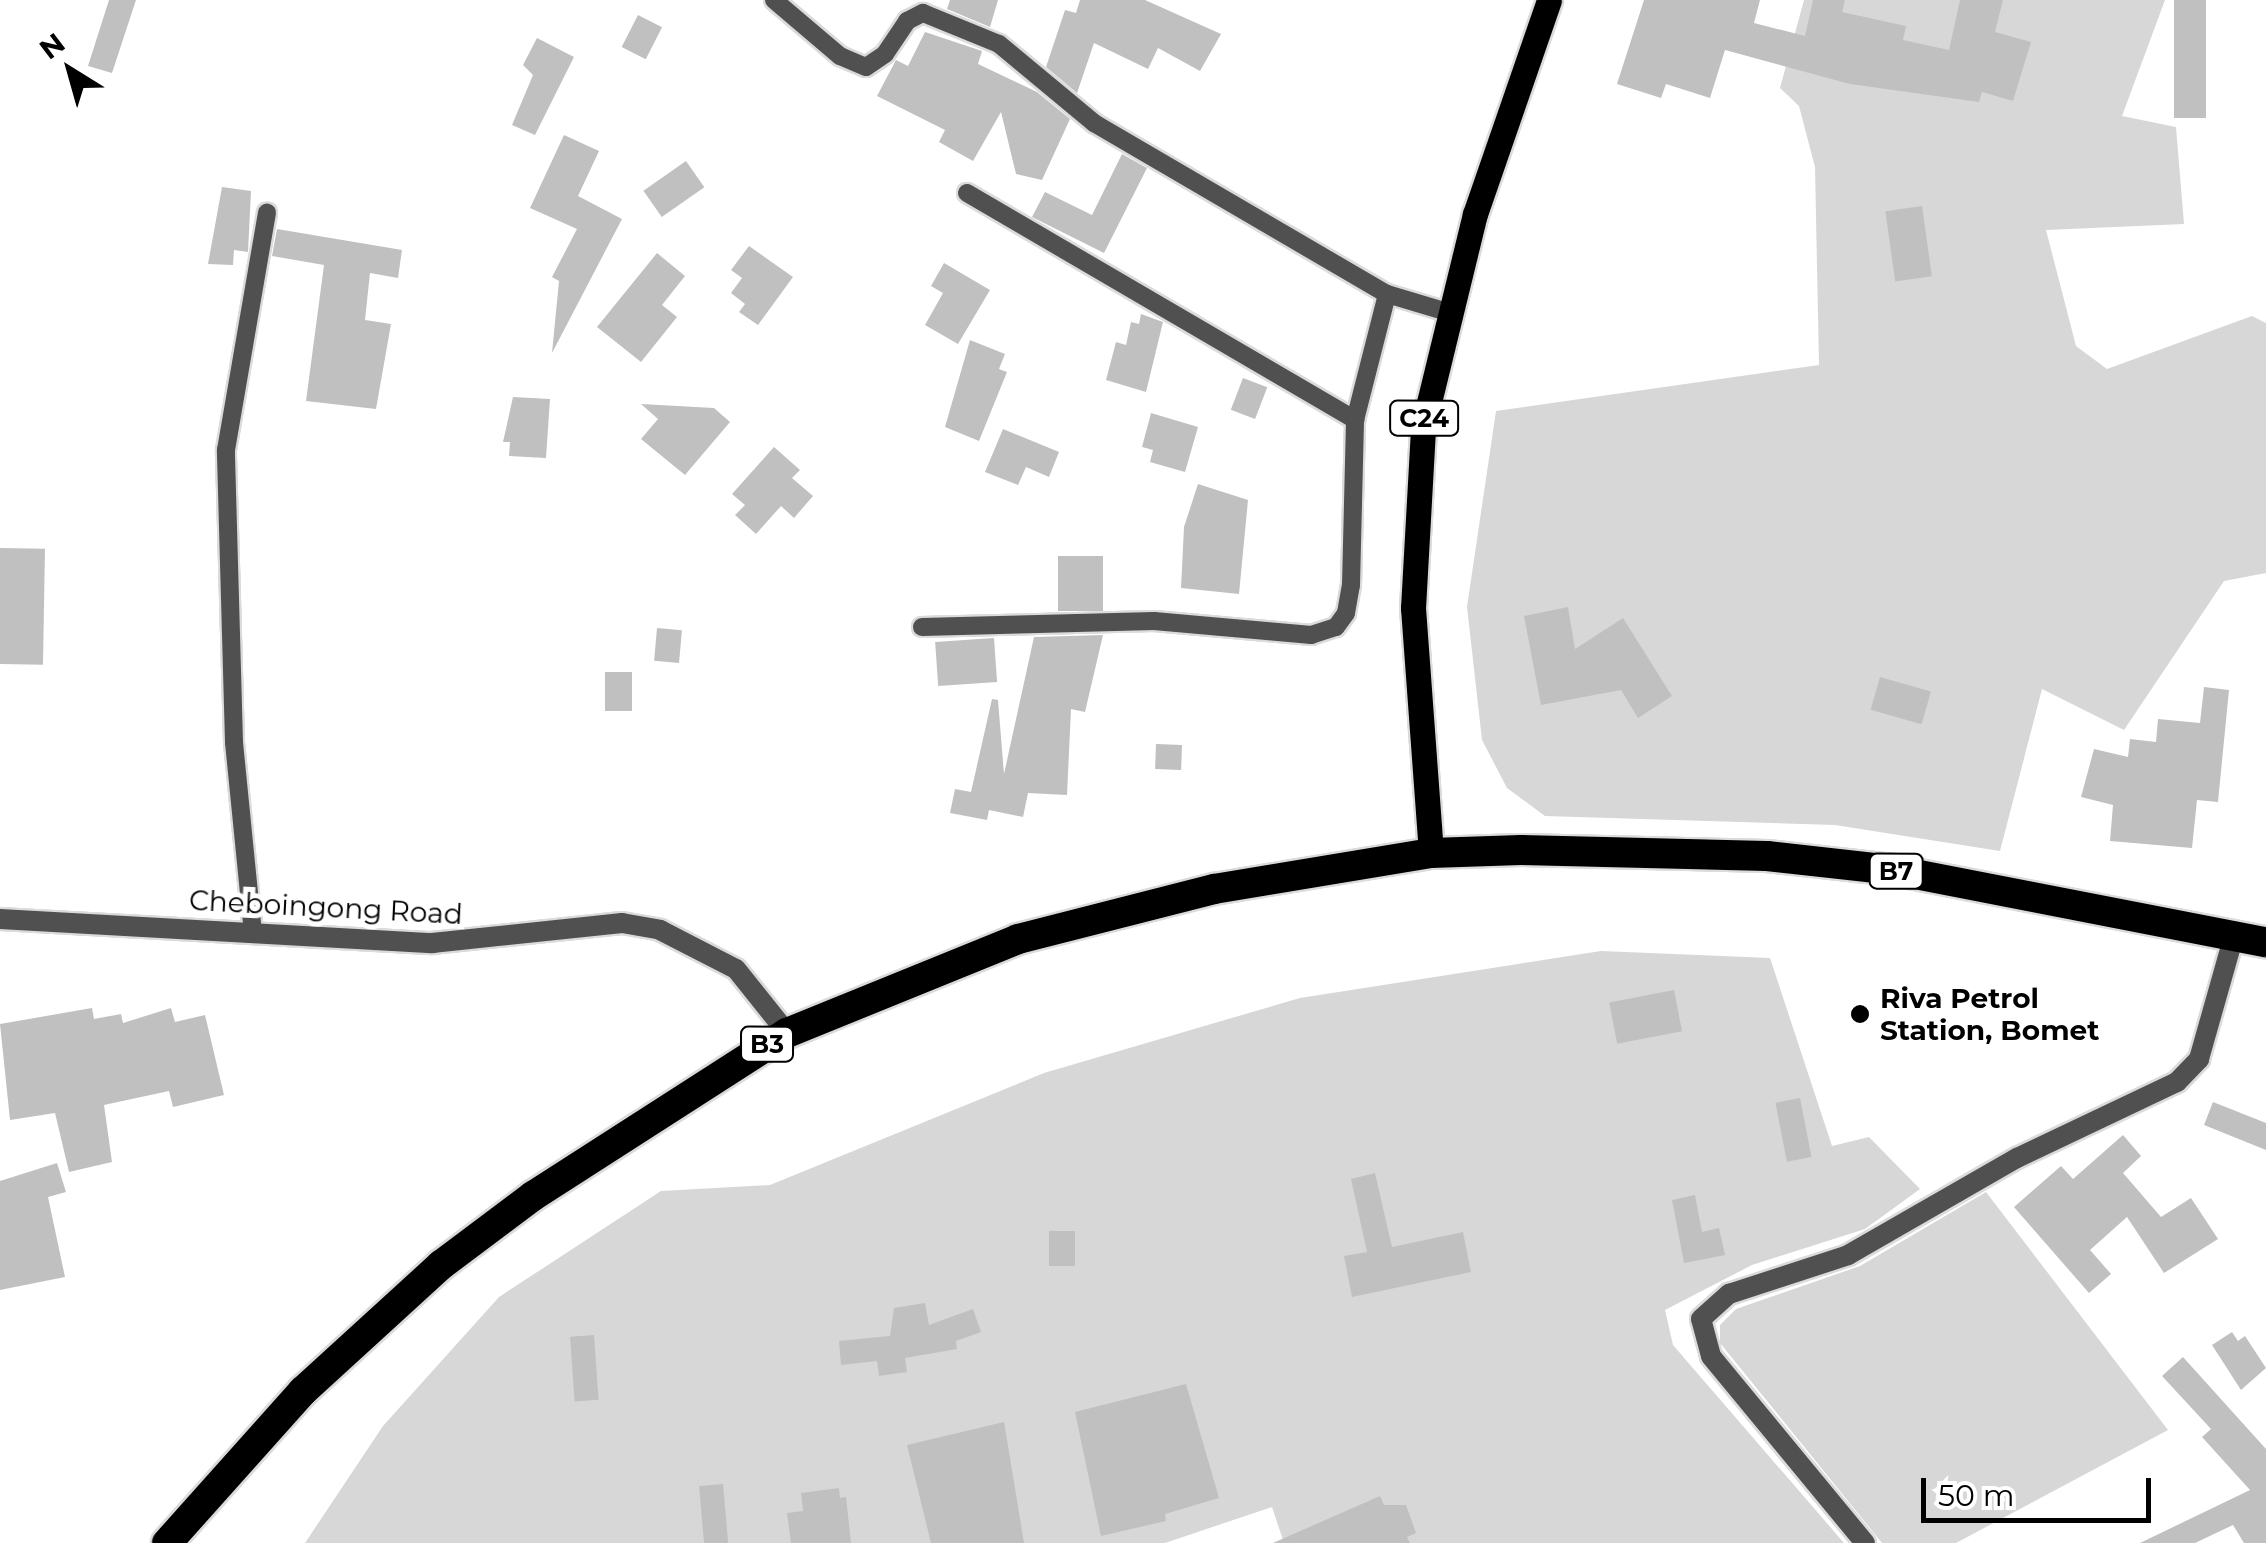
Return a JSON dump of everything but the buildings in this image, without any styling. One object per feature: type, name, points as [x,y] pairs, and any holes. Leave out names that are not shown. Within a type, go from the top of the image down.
[{"type":"highway","name":"B3","points":[[167,1543],[303,1391],[441,1265],[658,1110],[787,1032],[1018,939],[1214,889],[1431,853],[1521,850]]},
{"type":"highway","name":"B7","points":[[1521,850],[1767,856],[1876,868],[2266,942]]},
{"type":"main road","name":"C24","points":[[1431,853],[1415,653],[1414,533],[1423,427],[1446,312],[1549,0]]},
{"type":"street","name":"Cheboingong Road","points":[[0,919],[432,943],[622,923],[660,930],[736,969],[763,995],[787,1032]]},
{"type":"street","points":[[1865,1543],[1710,1356],[1701,1318],[1729,1294],[1848,1255],[2017,1158],[2177,1082],[2198,1059],[2234,934]]},
{"type":"lane","points":[[774,0],[840,56],[866,66],[884,54],[907,20],[923,13],[999,44],[1094,124],[1386,294],[1446,312]]},
{"type":"lane","points":[[967,193],[1355,420]]},
{"type":"lane","points":[[253,933],[234,742],[226,450],[267,214]]},
{"type":"lane","points":[[922,627],[1154,621],[1311,635],[1336,627],[1346,613],[1351,585],[1355,420],[1386,294]]},
{"type":"shaded area","points":[[1804,0],[2165,0],[2122,116],[2176,127],[2184,224],[2046,230],[2076,346],[2107,369],[2252,316],[2266,323],[2266,573],[2224,581],[2124,730],[2042,689],[2000,851],[1835,825],[1545,816],[1507,788],[1482,740],[1467,607],[1496,411],[1819,365],[1815,167],[1799,106],[1780,88]]},
{"type":"shaded area","points":[[1601,951],[1770,958],[1832,1146],[1869,1137],[1920,1189],[1865,1229],[1752,1265],[1665,1310],[1673,1345],[1844,1543],[1284,1543],[1272,1507],[1165,1543],[305,1543],[383,1426],[499,1297],[661,1191],[770,1185],[1044,1073],[1300,998]]},
{"type":"shaded area","points":[[1986,1192],[2168,1430],[1956,1543],[1882,1543],[1720,1343],[1720,1325],[1736,1309],[1860,1266]]},
{"type":"place","name":"Riva Petrol Station, Bomet","points":[[1860,1014]]}]
